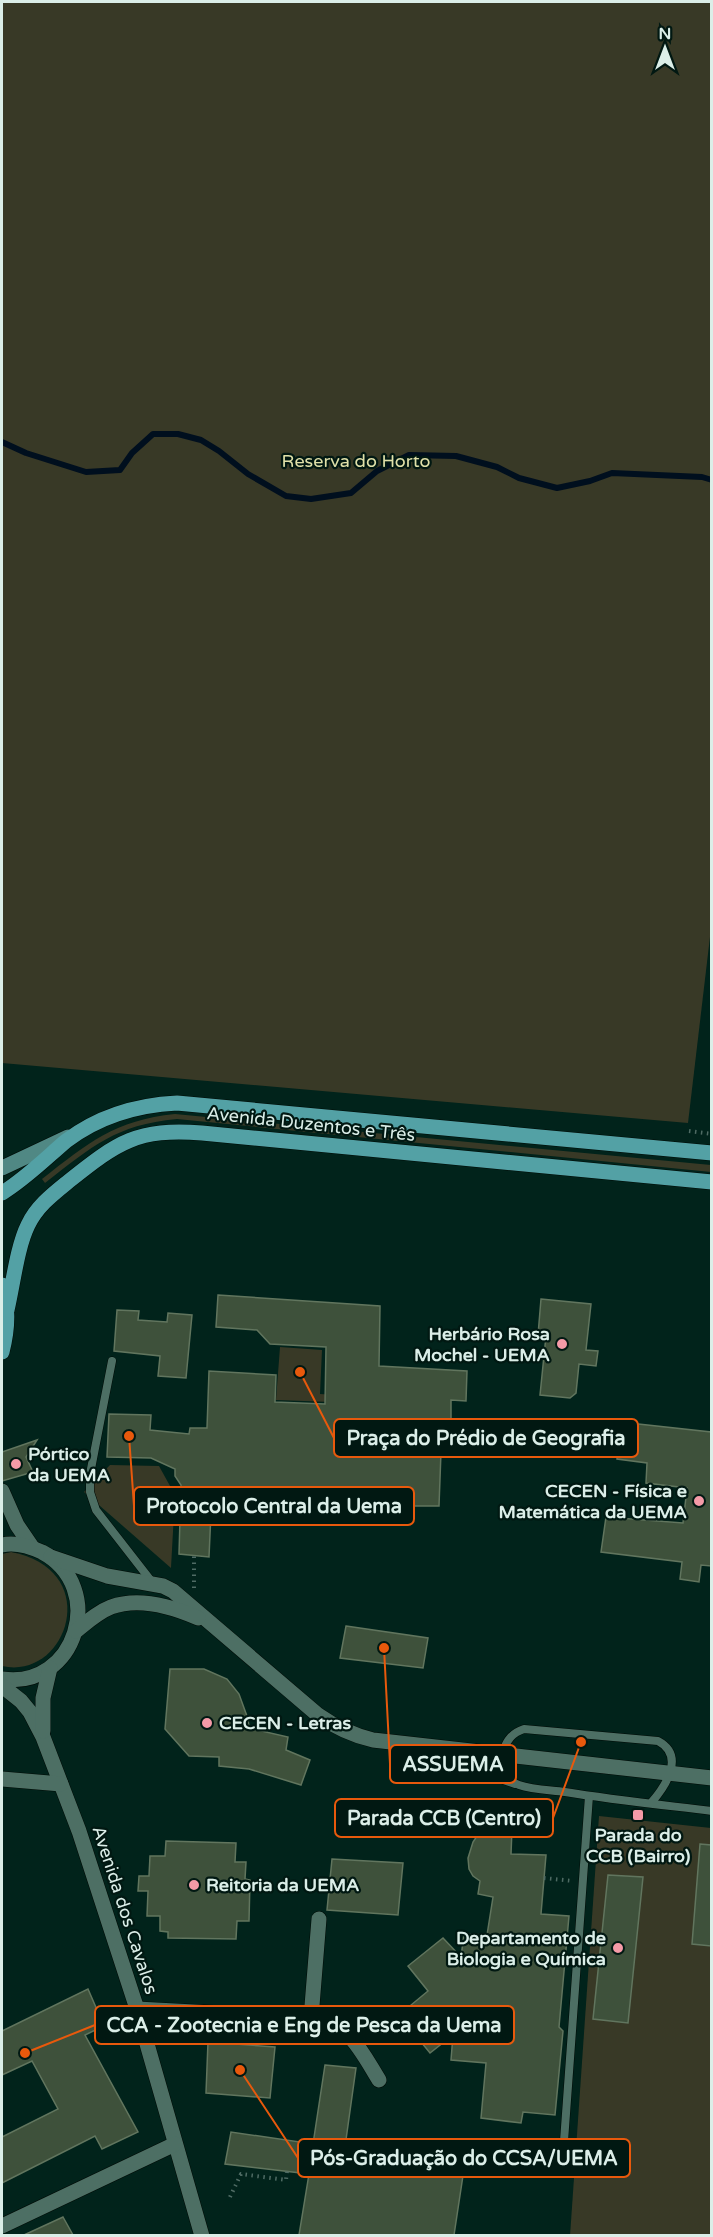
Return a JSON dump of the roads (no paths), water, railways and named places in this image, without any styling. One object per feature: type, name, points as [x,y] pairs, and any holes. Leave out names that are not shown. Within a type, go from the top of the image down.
[{"type":"main road","name":"Avenida Duzentos e Três","points":[[2,1193],[87,1127],[124,1111],[177,1102],[711,1153]]},
{"type":"main road","name":"Avenida Duzentos e Três","points":[[7,1310],[24,1234],[46,1199],[103,1154],[126,1140],[155,1132],[202,1133],[711,1182]]},
{"type":"main road","points":[[2,1285],[7,1310],[2,1352]]},
{"type":"street","points":[[2,1168],[87,1127]]},
{"type":"street","points":[[2,1491],[17,1525],[32,1547]]},
{"type":"street","points":[[2,1545],[10,1543],[32,1547],[51,1557],[107,1576],[152,1584],[173,1591],[318,1715],[342,1730],[373,1740],[711,1778]]},
{"type":"street","points":[[2,1679],[10,1681],[31,1678],[50,1668],[66,1651],[76,1631],[79,1610],[75,1590],[66,1572],[51,1557]]},
{"type":"street","points":[[76,1631],[96,1615],[113,1607],[130,1604],[167,1607],[214,1625]]},
{"type":"street","name":"Avenida dos Cavalos","points":[[43,1737],[42,1715],[50,1668]]},
{"type":"street","name":"Avenida dos Cavalos","points":[[2,1686],[21,1701],[30,1712],[43,1737],[79,1831],[137,2009],[201,2235]]},
{"type":"street","points":[[2,1779],[61,1784]]},
{"type":"street","points":[[311,2018],[319,1918]]},
{"type":"street","points":[[137,2009],[311,2018],[331,2022],[345,2029],[355,2040],[378,2080]]},
{"type":"street","points":[[2,2226],[175,2144]]},
{"type":"lane","points":[[112,1361],[90,1474],[90,1492],[96,1510],[152,1584]]},
{"type":"lane","points":[[519,1785],[505,1772],[502,1754],[512,1735],[524,1729],[651,1739],[665,1745],[671,1758],[670,1773],[663,1789],[651,1803]]},
{"type":"lane","points":[[449,1749],[492,1776],[519,1785],[711,1811]]},
{"type":"lane","points":[[563,2155],[589,1796]]},
{"type":"waterway","points":[[2,442],[26,453],[86,472],[120,470],[132,453],[153,434],[178,434],[201,440],[248,474],[286,496],[311,499],[351,493],[377,471],[409,455],[456,456],[497,467],[519,478],[557,488],[590,481],[612,473],[702,477],[712,480]]},
{"type":"place","name":"Herbário Rosa Mochel - UEMA","points":[[562,1344]]},
{"type":"place","name":"Praça do Prédio de Geografia","points":[[300,1372]]},
{"type":"place","name":"Protocolo Central da Uema","points":[[129,1436]]},
{"type":"place","name":"Pórtico da UEMA","points":[[16,1464]]},
{"type":"place","name":"CECEN - Física e Matemática da UEMA","points":[[699,1501]]},
{"type":"place","name":"ASSUEMA","points":[[384,1648]]},
{"type":"place","name":"CECEN - Letras","points":[[207,1723]]},
{"type":"place","name":"Parada CCB (Centro)","points":[[581,1742]]},
{"type":"place","name":"Parada do CCB (Bairro)","points":[[638,1815]]},
{"type":"place","name":"Reitoria da UEMA","points":[[194,1885]]},
{"type":"place","name":"Departamento de Biologia e Química","points":[[618,1948]]},
{"type":"place","name":"CCA - Zootecnia e Eng de Pesca da Uema","points":[[25,2053]]},
{"type":"place","name":"Pós-Graduação do CCSA/UEMA","points":[[240,2070]]},
{"type":"park label","name":"Reserva do Horto","points":[[356,461]]}]
